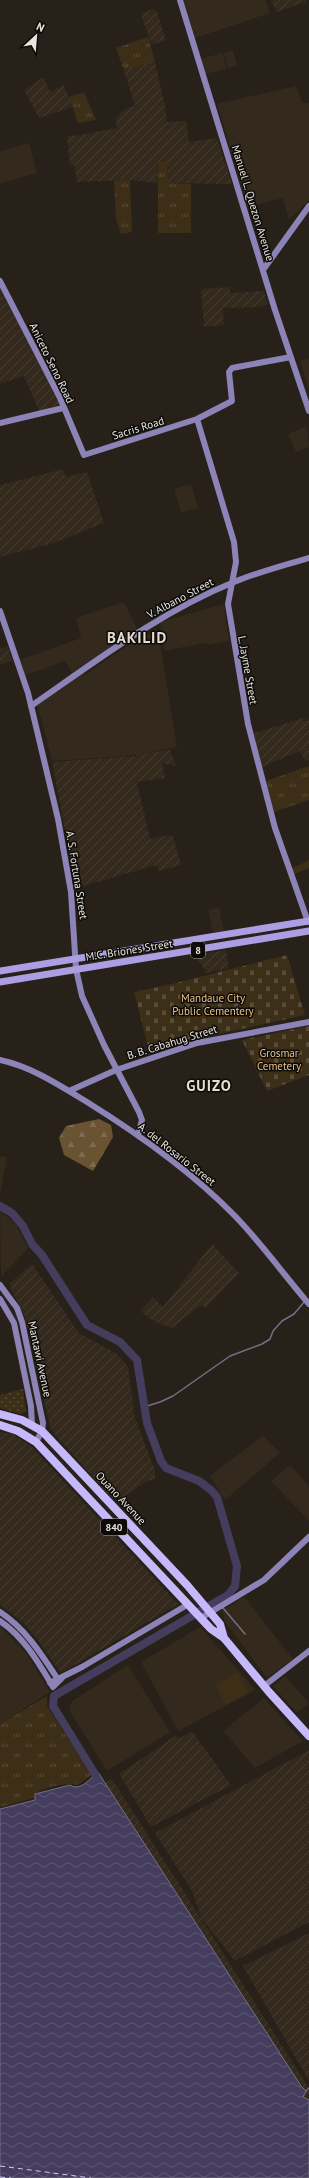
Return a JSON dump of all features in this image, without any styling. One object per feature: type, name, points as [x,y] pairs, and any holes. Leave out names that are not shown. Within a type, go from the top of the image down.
[{"type":"highway","name":"Ouano Avenue","points":[[0,1414],[32,1425],[42,1431],[211,1611]]},
{"type":"highway","name":"840","points":[[0,1425],[18,1431],[36,1442],[196,1614],[212,1630],[224,1638],[264,1686],[309,1736]]},
{"type":"highway","name":"840","points":[[211,1611],[220,1624],[224,1638]]},
{"type":"main road","name":"M.C. Briones Street","points":[[0,972],[309,921]]},
{"type":"main road","name":"M.C. Briones Street","points":[[0,982],[309,931]]},
{"type":"street","name":"Manuel L. Quezon Avenue","points":[[180,0],[290,357],[309,411]]},
{"type":"street","points":[[263,270],[289,237],[309,206]]},
{"type":"street","name":"Aniceto Seno Road","points":[[0,281],[63,408],[84,455]]},
{"type":"street","name":"Sacris Road","points":[[84,455],[197,419],[232,401],[229,372],[232,368],[290,357]]},
{"type":"street","points":[[0,423],[63,408]]},
{"type":"street","name":"L. Jayme Street","points":[[197,419],[233,537],[236,562],[228,604],[230,623],[253,751],[275,828],[309,921]]},
{"type":"street","name":"V. Albano Street","points":[[31,706],[152,624],[232,582],[309,558]]},
{"type":"street","name":"A. S. Fortuna Street","points":[[0,611],[31,706],[53,796],[71,892],[76,969],[82,996],[116,1070],[142,1120],[138,1135]]},
{"type":"street","name":"B. B. Cabahug Street","points":[[69,1091],[116,1070],[197,1043],[309,1022]]},
{"type":"street","name":"A. del Rosario Street","points":[[0,1060],[40,1074],[69,1091],[138,1135],[180,1166],[223,1205],[271,1257],[309,1304]]},
{"type":"street","name":"Mantawi Avenue","points":[[0,1285],[17,1308],[22,1322],[43,1423],[42,1431]]},
{"type":"street","name":"Mantawi Avenue","points":[[0,1299],[14,1323],[31,1406],[32,1425]]},
{"type":"street","points":[[36,1442],[42,1431]]},
{"type":"street","points":[[0,1621],[17,1634],[29,1649],[52,1685],[196,1614],[211,1611],[226,1604],[264,1580],[309,1537]]},
{"type":"street","points":[[0,1612],[26,1634],[60,1680]]},
{"type":"street","points":[[264,1686],[309,1651]]},
{"type":"shaded area","points":[[184,0],[266,0],[270,13],[195,38]]},
{"type":"shaded area","points":[[271,0],[306,0],[306,2],[276,12]]},
{"type":"shaded area","points":[[153,9],[157,12],[166,40],[151,45],[141,14]]},
{"type":"shaded area","points":[[233,50],[237,66],[228,68],[223,53]]},
{"type":"shaded area","points":[[222,53],[227,69],[205,74],[200,59]]},
{"type":"shaded area","points":[[155,62],[167,122],[186,121],[189,142],[217,138],[232,184],[168,183],[167,162],[158,161],[157,183],[130,180],[77,182],[74,165],[70,166],[67,137],[117,128],[116,117],[129,107],[135,106],[124,70]]},
{"type":"shaded area","points":[[44,77],[50,92],[64,85],[73,107],[39,118],[24,90]]},
{"type":"shaded area","points":[[296,86],[302,103],[309,103],[309,200],[289,220],[283,198],[248,207],[217,104]]},
{"type":"shaded area","points":[[29,143],[37,173],[0,184],[0,151]]},
{"type":"shaded area","points":[[0,287],[59,403],[58,405],[39,411],[24,376],[0,384]]},
{"type":"shaded area","points":[[230,287],[230,293],[264,291],[267,304],[261,307],[223,308],[224,325],[204,327],[201,289]]},
{"type":"shaded area","points":[[309,359],[309,389],[300,361]]},
{"type":"shaded area","points":[[307,426],[309,447],[296,452],[288,434]]},
{"type":"shaded area","points":[[63,469],[66,477],[87,472],[104,523],[54,543],[0,557],[0,485]]},
{"type":"shaded area","points":[[191,484],[198,508],[181,513],[174,489]]},
{"type":"shaded area","points":[[124,602],[138,630],[72,673],[65,661],[24,676],[19,660],[81,638],[76,618]]},
{"type":"shaded area","points":[[224,604],[229,641],[208,645],[204,643],[164,651],[160,622]]},
{"type":"shaded area","points":[[158,630],[177,747],[127,756],[52,761],[37,703],[83,672],[85,675],[136,640]]},
{"type":"shaded area","points":[[8,646],[12,660],[0,665],[0,649]]},
{"type":"shaded area","points":[[303,718],[304,721],[309,719],[309,760],[305,761],[300,751],[262,767],[254,733]]},
{"type":"shaded area","points":[[170,750],[176,766],[162,763],[165,778],[137,782],[150,839],[170,835],[173,836],[181,865],[159,871],[157,865],[76,888],[52,762],[136,756],[136,754]]},
{"type":"shaded area","points":[[219,907],[224,931],[213,933],[208,910]]},
{"type":"shaded area","points":[[226,950],[229,968],[206,973],[196,955]]},
{"type":"shaded area","points":[[0,1156],[7,1157],[0,1196]]},
{"type":"shaded area","points":[[0,1211],[16,1224],[28,1248],[1,1277]]},
{"type":"shaded area","points":[[212,1244],[239,1273],[206,1308],[201,1305],[172,1328],[155,1322],[140,1311],[153,1297],[163,1307]]},
{"type":"shaded area","points":[[32,1264],[79,1333],[117,1354],[128,1367],[135,1418],[155,1471],[155,1479],[145,1482],[121,1499],[112,1498],[56,1436],[50,1426],[25,1317],[11,1289],[10,1283]]},
{"type":"shaded area","points":[[0,1432],[13,1434],[32,1447],[178,1604],[61,1673],[23,1622],[0,1605]]},
{"type":"shaded area","points":[[263,1436],[280,1453],[225,1500],[210,1476]]},
{"type":"shaded area","points":[[290,1465],[309,1486],[309,1521],[271,1481]]},
{"type":"shaded area","points":[[244,1597],[293,1659],[267,1678],[225,1622],[222,1611]]},
{"type":"shaded area","points":[[0,1626],[27,1654],[50,1692],[0,1724]]},
{"type":"shaded area","points":[[200,1627],[256,1690],[178,1731],[141,1662]]},
{"type":"shaded area","points":[[128,1665],[170,1732],[107,1771],[69,1710],[72,1701]]},
{"type":"shaded area","points":[[285,1676],[309,1703],[297,1713],[273,1686]]},
{"type":"shaded area","points":[[264,1698],[303,1741],[255,1768],[223,1731]]},
{"type":"shaded area","points":[[192,1731],[231,1785],[151,1827],[119,1774],[175,1736],[181,1738]]},
{"type":"shaded area","points":[[309,1750],[309,1922],[235,1961],[201,1918],[192,1891],[155,1833]]},
{"type":"shaded area","points":[[112,1779],[309,2088],[309,2100],[303,2097],[306,2091],[301,2086],[105,1783]]},
{"type":"shaded area","points":[[309,1933],[309,2081],[243,1966]]},
{"type":"green space","points":[[148,37],[155,62],[124,70],[116,48]]},
{"type":"green space","points":[[84,92],[96,120],[78,123],[69,97]]},
{"type":"green space","points":[[158,161],[167,162],[168,183],[191,184],[191,233],[158,233]]},
{"type":"green space","points":[[130,180],[132,232],[121,234],[116,219],[114,181]]},
{"type":"green space","points":[[309,766],[309,800],[274,812],[266,781]]},
{"type":"green space","points":[[309,860],[309,868],[293,875],[291,869]]},
{"type":"green space","name":"Mandaue City Public Cementery","points":[[287,955],[305,1015],[187,1041],[150,1054],[134,992]]},
{"type":"green space","name":"Grosmar Cemetery","points":[[309,1026],[309,1075],[267,1091],[242,1040]]},
{"type":"green space","points":[[99,1119],[111,1125],[113,1137],[93,1171],[64,1155],[59,1138],[66,1126]]},
{"type":"green space","points":[[23,1389],[26,1411],[21,1414],[0,1408],[0,1395]]},
{"type":"green space","points":[[238,1672],[249,1692],[226,1705],[215,1685]]},
{"type":"green space","points":[[47,1696],[47,1706],[91,1775],[78,1785],[68,1784],[50,1787],[39,1791],[35,1794],[34,1798],[0,1807],[0,1724]]},
{"type":"water","points":[[98,1772],[301,2086],[306,2091],[303,2097],[309,2100],[309,2178],[0,2178],[0,1809],[35,1800],[35,1794],[70,1785],[74,1787],[82,1786]]},
{"type":"waterway","points":[[0,1206],[12,1213],[23,1226],[32,1244],[42,1255],[87,1325],[120,1342],[137,1360],[147,1423],[161,1461],[166,1468],[199,1481],[211,1490],[217,1497],[237,1566],[235,1586],[228,1595],[54,1696],[53,1706],[95,1774]]},
{"type":"waterway","points":[[144,1407],[173,1396],[230,1356],[262,1344],[270,1339],[273,1331],[282,1321],[294,1314],[305,1301]]},
{"type":"waterway","points":[[218,1601],[221,1605]]},
{"type":"waterway","points":[[223,1608],[245,1634]]},
{"type":"waterway","points":[[306,2091],[309,2088]]},
{"type":"ferry route","points":[[0,2166],[91,2178]]},
{"type":"ferry route","points":[[0,2177],[11,2178]]},
{"type":"district","name":"BAKILID","points":[[137,637]]},
{"type":"district","name":"GUIZO","points":[[209,1085]]}]
